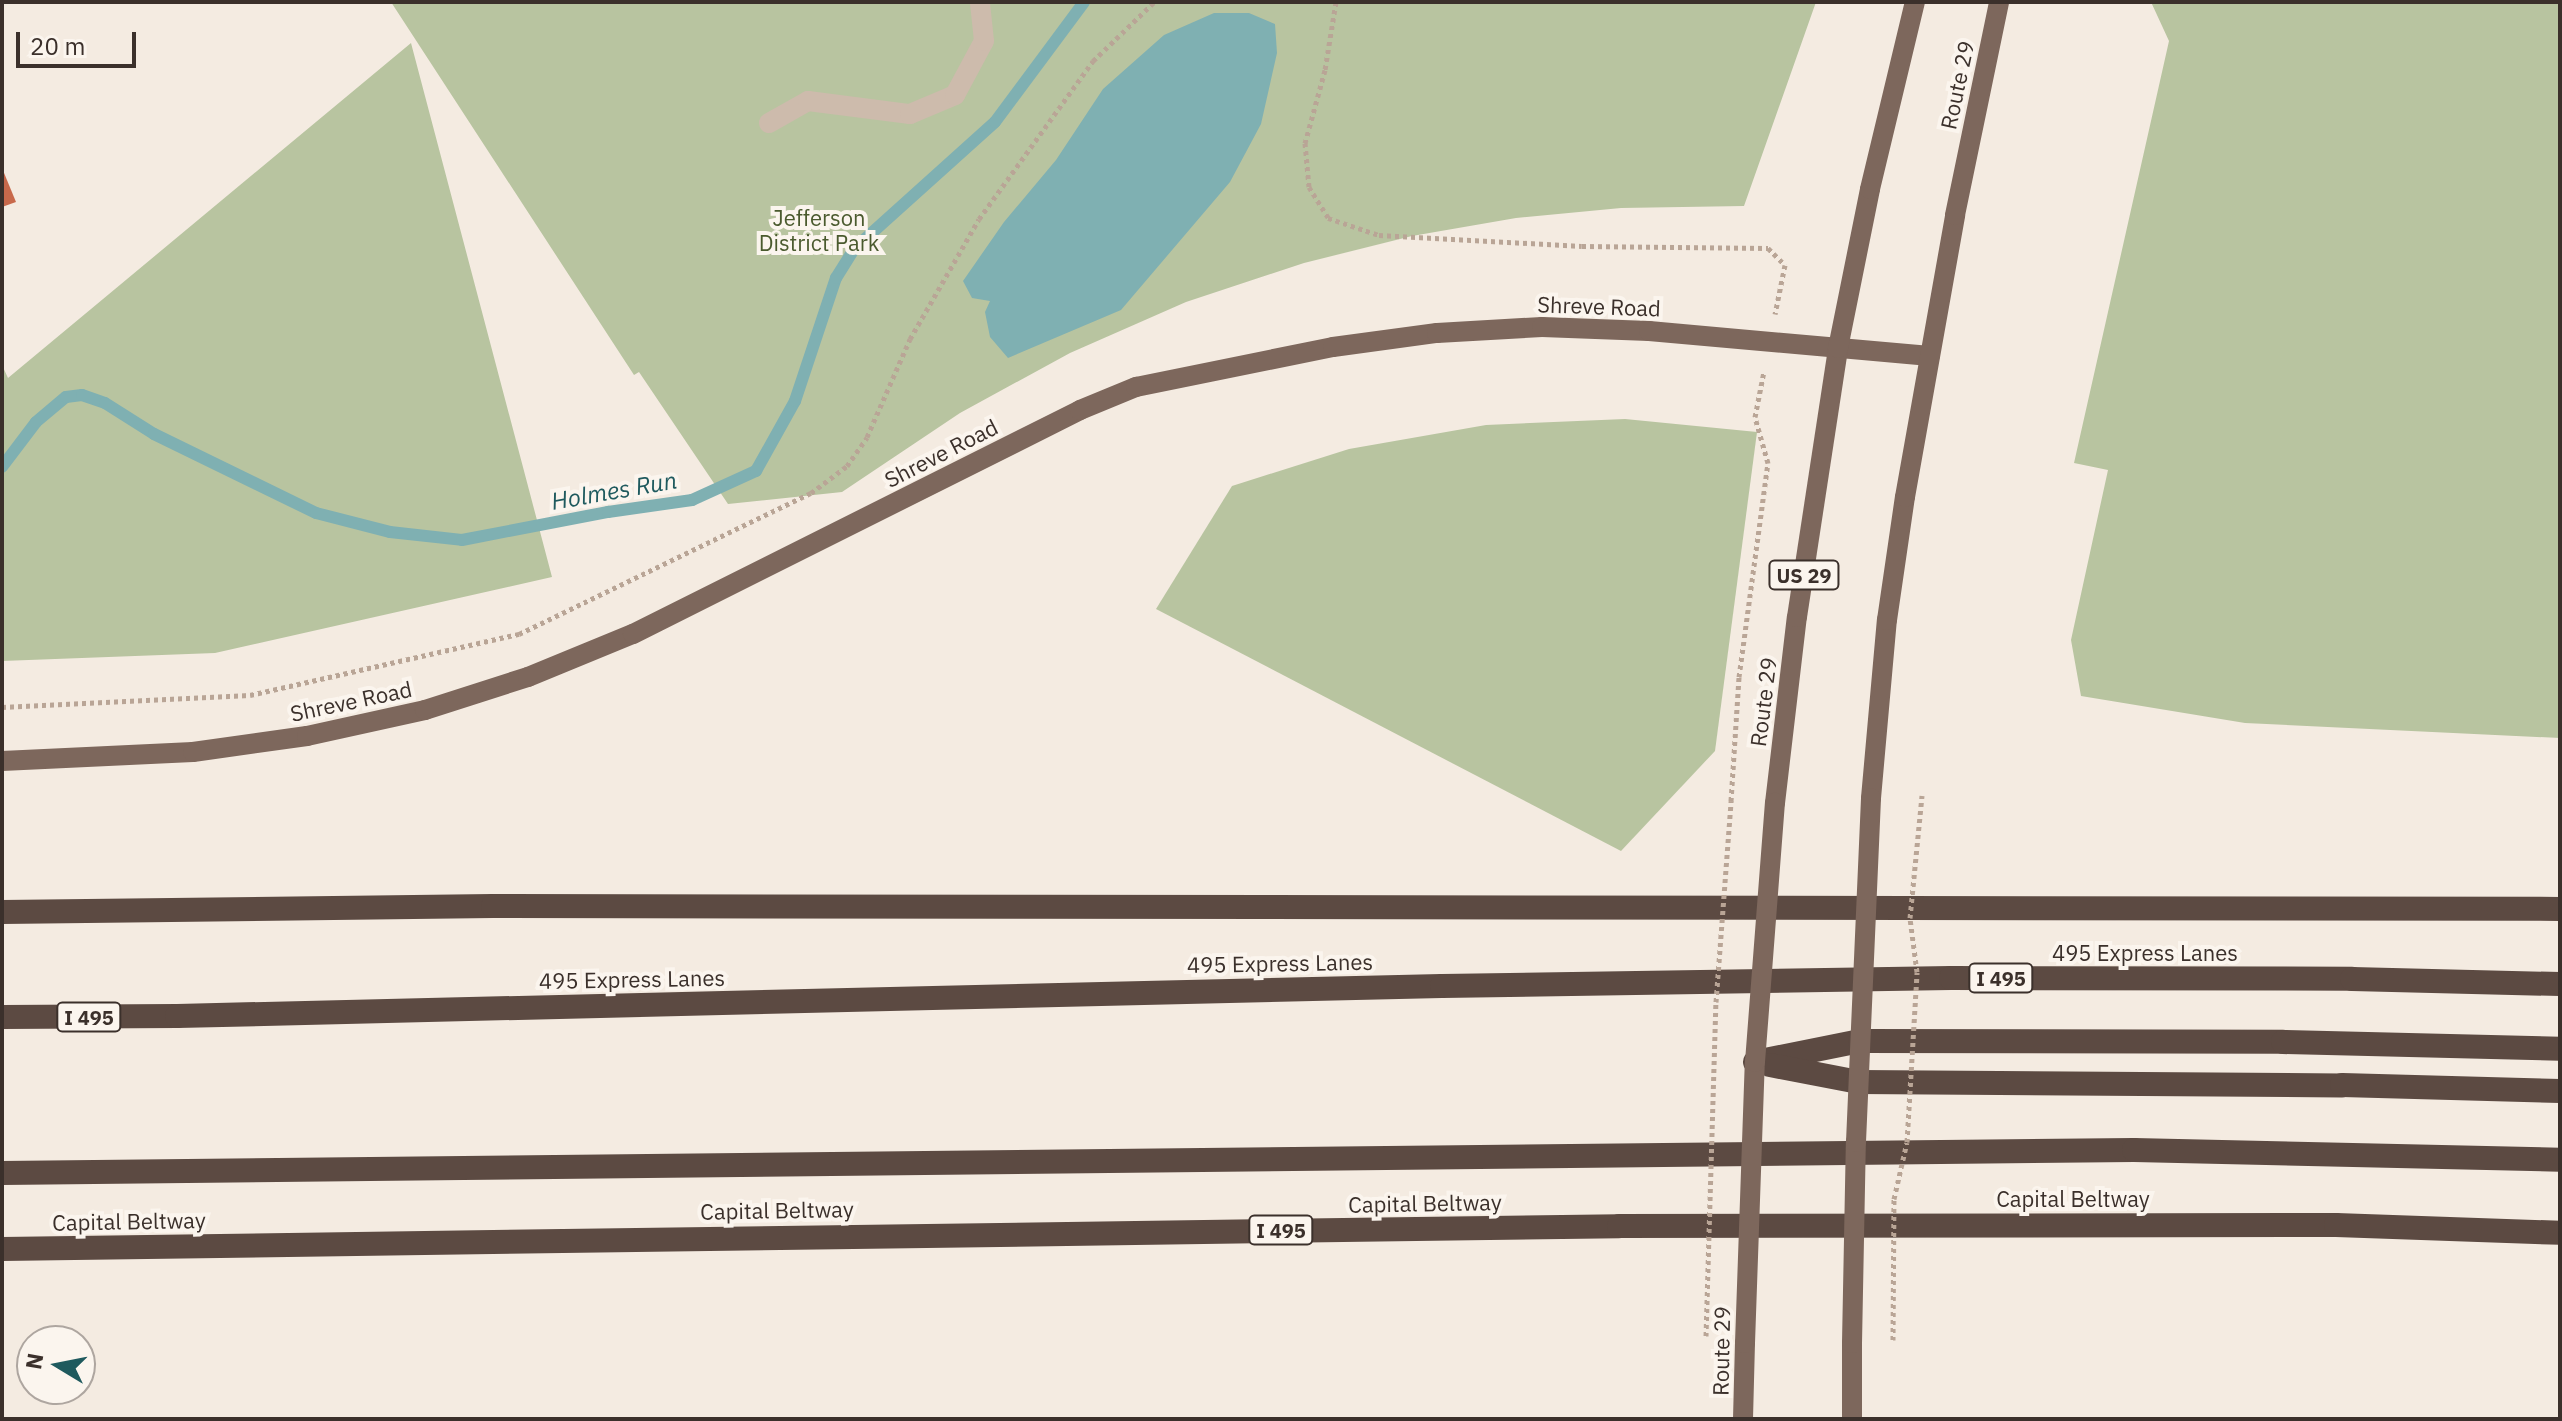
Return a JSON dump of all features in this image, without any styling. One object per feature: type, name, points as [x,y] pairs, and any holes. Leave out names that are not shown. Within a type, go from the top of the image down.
[{"type":"highway","points":[[2,912],[493,906],[2560,908]]},
{"type":"highway","name":"495 Express Lanes","points":[[2,1017],[177,1016],[1427,986],[1951,978],[2560,984]]},
{"type":"highway","points":[[2,1030],[177,1016]]},
{"type":"highway","points":[[1755,1062],[1860,1041],[2476,1044],[2560,1049]]},
{"type":"highway","points":[[1755,1062],[1858,1082],[2342,1085],[2560,1091]]},
{"type":"highway","points":[[2,1173],[2134,1150],[2560,1160]]},
{"type":"highway","name":"Capital Beltway","points":[[2,1249],[1634,1226],[2336,1225],[2560,1233]]},
{"type":"main road","name":"Route 29","points":[[1743,1419],[1755,1062],[1775,803],[1797,617],[1838,348],[1870,189],[1915,2]]},
{"type":"main road","name":"Route 29","points":[[1852,1419],[1858,1082],[1871,798],[1887,620],[1930,356],[1999,2]]},
{"type":"main road","name":"Shreve Road","points":[[2,761],[193,752],[307,736],[425,710],[528,677],[633,634],[1080,410],[1136,387],[1333,347],[1437,333],[1542,327],[1930,356]]},
{"type":"lane","points":[[769,123],[808,101],[910,114],[955,95],[984,41],[980,2]]},
{"type":"path","points":[[2,707],[250,695],[519,634],[811,493],[847,466],[867,437],[910,339],[979,219],[1093,61],[1154,2]]},
{"type":"path","points":[[1336,2],[1331,42],[1305,143],[1309,187],[1328,218],[1379,235],[1582,246],[1768,248],[1785,265],[1755,417],[1768,463],[1739,677],[1716,1002],[1706,1336]]},
{"type":"path","points":[[1893,1340],[1894,1199],[1907,1142],[1917,972],[1910,918],[1922,796]]},
{"type":"green space","name":"Jefferson District Park","points":[[391,2],[1816,2],[1744,206],[1621,208],[1516,218],[1412,236],[1304,263],[1186,302],[1070,353],[960,413],[842,492],[728,504],[639,372],[634,375]]},
{"type":"green space","points":[[2151,2],[2560,2],[2560,738],[2245,723],[2081,696],[2071,640],[2108,470],[2074,463],[2169,41]]},
{"type":"green space","points":[[411,43],[552,577],[215,653],[2,661],[2,365],[8,378]]},
{"type":"green space","points":[[1625,419],[1757,432],[1715,751],[1621,851],[1156,609],[1232,486],[1349,449],[1486,425]]},
{"type":"water","points":[[1214,13],[1249,13],[1275,24],[1277,53],[1261,124],[1230,182],[1121,310],[1008,358],[990,337],[985,312],[990,301],[972,298],[963,281],[1004,222],[1056,160],[1103,89],[1164,35]]},
{"type":"building","points":[[2,168],[16,202],[2,207]]},
{"type":"waterway","name":"Holmes Run","points":[[2,467],[36,422],[66,397],[82,395],[105,403],[154,434],[316,513],[390,532],[462,540],[608,512],[692,500],[756,471],[795,401],[836,278],[855,248],[995,122],[1084,2]]}]
